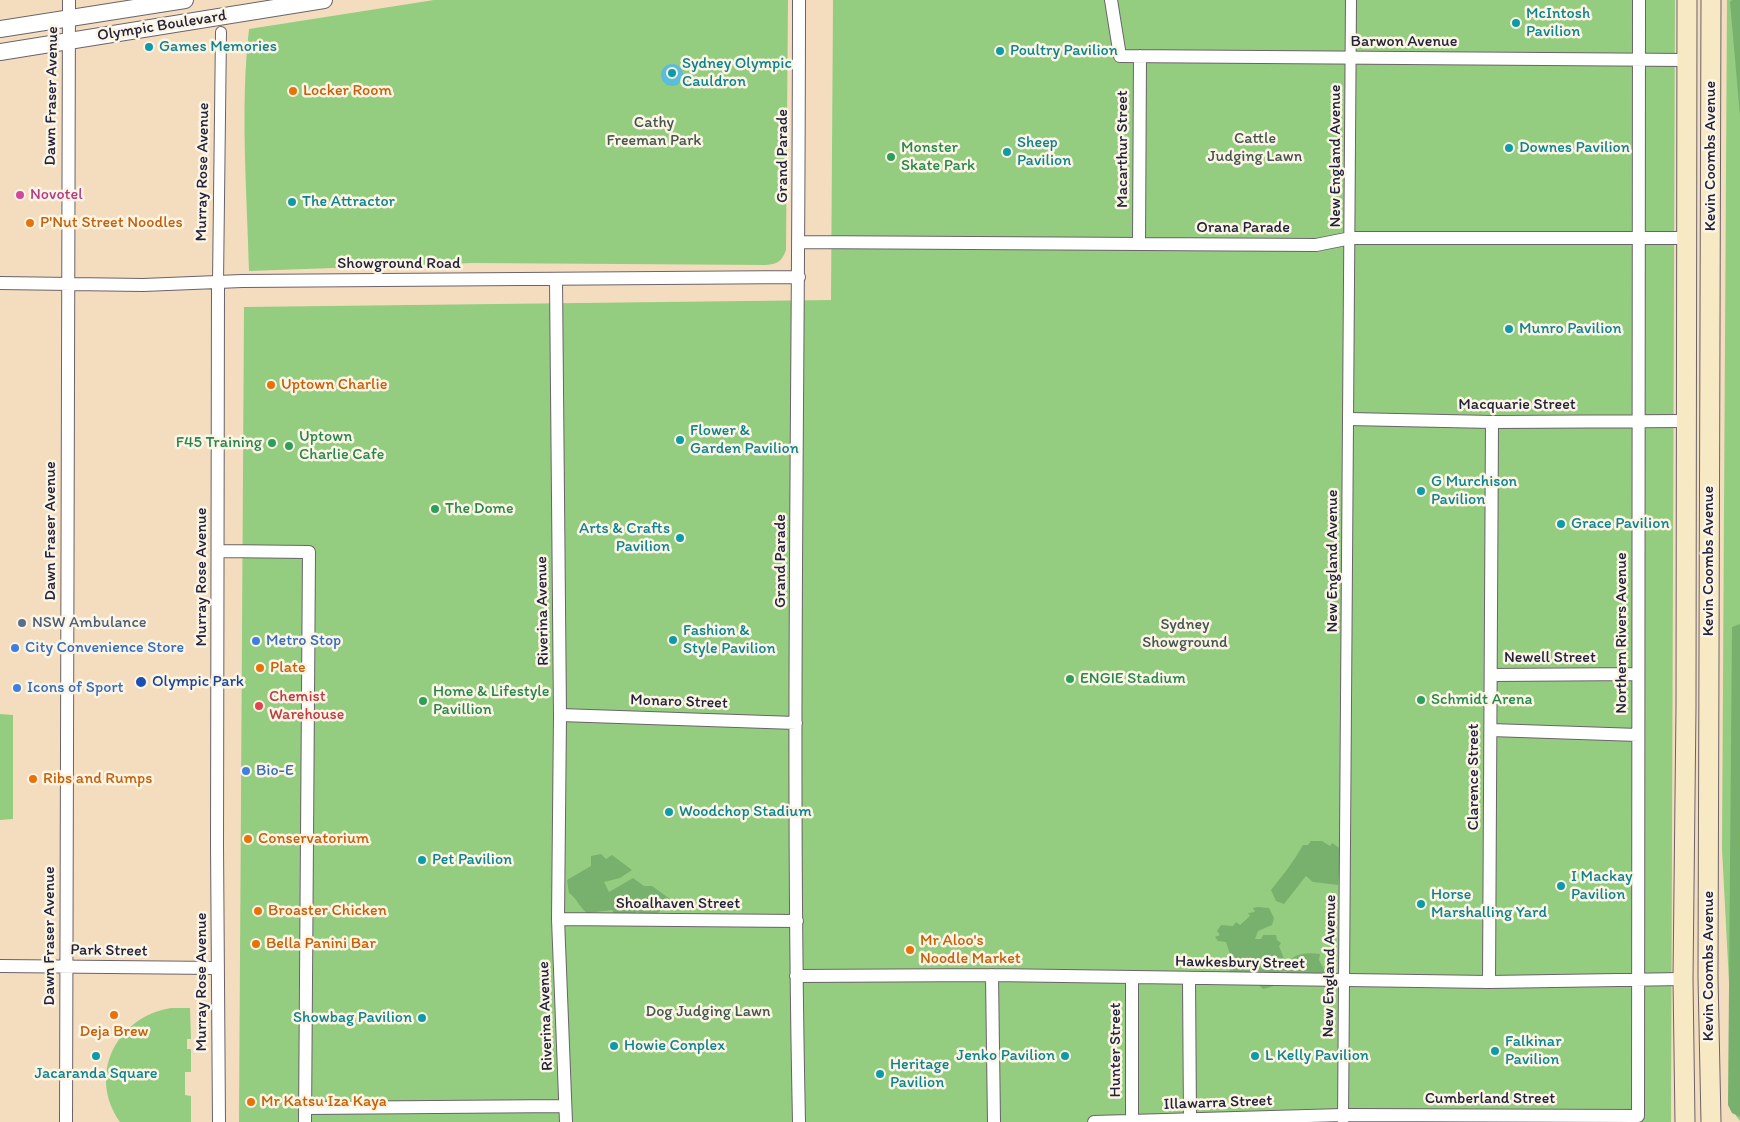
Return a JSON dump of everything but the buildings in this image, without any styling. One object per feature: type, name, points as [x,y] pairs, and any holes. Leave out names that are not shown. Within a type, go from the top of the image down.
[{"type":"main road","name":"Kevin Coombs Avenue","points":[[1685,1122],[1683,979],[1686,717],[1687,0]]},
{"type":"main road","name":"Kevin Coombs Avenue","points":[[1711,0],[1708,977],[1711,1122]]},
{"type":"main road","points":[[1686,238],[1710,238]]},
{"type":"main road","points":[[1683,979],[1708,977]]},
{"type":"street","name":"Dawn Fraser Avenue","points":[[66,1122],[69,0]]},
{"type":"street","name":"Olympic Boulevard","points":[[0,29],[185,0]]},
{"type":"street","name":"Olympic Boulevard","points":[[0,52],[324,0]]},
{"type":"street","name":"Grand Parade","points":[[799,1122],[796,976],[796,723],[800,0]]},
{"type":"street","name":"Barwon Avenue","points":[[1111,0],[1120,56],[1687,60]]},
{"type":"street","name":"New England Avenue","points":[[1343,1119],[1351,238],[1351,0]]},
{"type":"street","name":"Northern Rivers Avenue","points":[[1638,1116],[1639,0]]},
{"type":"street","name":"Murray Rose Avenue","points":[[219,1122],[218,282],[221,32]]},
{"type":"street","name":"Macarthur Street","points":[[1139,243],[1140,56]]},
{"type":"street","name":"Orana Parade","points":[[799,242],[1316,245],[1351,238],[1686,238]]},
{"type":"street","name":"Showground Road","points":[[0,283],[143,285],[218,282],[799,277]]},
{"type":"street","name":"Riverina Avenue","points":[[556,280],[560,714],[558,919],[566,1122]]},
{"type":"street","name":"Macquarie Street","points":[[1349,419],[1492,422],[1686,421]]},
{"type":"street","name":"Clarence Street","points":[[1489,982],[1492,422]]},
{"type":"street","points":[[219,551],[310,552],[305,1122]]},
{"type":"street","name":"Newell Street","points":[[1491,675],[1638,674]]},
{"type":"street","name":"Monaro Street","points":[[560,714],[796,723]]},
{"type":"street","points":[[1491,730],[1638,735]]},
{"type":"street","name":"Shoalhaven Street","points":[[558,919],[797,921]]},
{"type":"street","name":"Park Street","points":[[0,966],[218,968]]},
{"type":"street","points":[[992,975],[994,1122]]},
{"type":"street","name":"Hawkesbury Street","points":[[796,976],[992,975],[1489,982],[1683,979]]},
{"type":"street","name":"Hunter Street","points":[[1132,978],[1132,1121]]},
{"type":"street","points":[[1189,978],[1190,1120]]},
{"type":"street","points":[[305,1108],[565,1106]]},
{"type":"street","name":"Cumberland Street","points":[[1343,1119],[1638,1116]]},
{"type":"street","name":"Illawarra Street","points":[[1094,1122],[1343,1119]]},
{"type":"green space","name":"Cathy Freeman Park","points":[[434,0],[788,0],[786,250],[783,257],[777,263],[766,265],[473,263],[249,271],[245,89],[249,29]]},
{"type":"green space","name":"Sydney Showground","points":[[833,0],[1675,0],[1671,1122],[239,1122],[244,307],[831,300]]},
{"type":"green space","points":[[1727,0],[1740,0],[1740,1121],[1736,1116],[1722,849]]},
{"type":"green space","points":[[1732,0],[1740,0],[1740,116],[1730,2]]},
{"type":"green space","points":[[1740,624],[1740,1117],[1732,1113],[1728,1105],[1732,627]]},
{"type":"green space","points":[[0,714],[13,715],[13,819],[0,820]]},
{"type":"green space","points":[[1311,841],[1322,841],[1330,846],[1332,843],[1341,849],[1338,885],[1313,882],[1306,876],[1284,904],[1276,901],[1271,890],[1303,845],[1308,845]]},
{"type":"green space","points":[[601,854],[606,859],[612,855],[632,870],[620,878],[604,882],[609,892],[633,878],[644,886],[652,886],[670,899],[659,912],[650,917],[637,912],[632,915],[616,916],[612,910],[587,913],[569,893],[567,880],[591,866],[591,856]]},
{"type":"green space","points":[[1253,908],[1269,908],[1274,918],[1272,925],[1258,931],[1255,939],[1261,939],[1263,935],[1276,935],[1277,940],[1281,943],[1279,946],[1286,964],[1289,960],[1301,954],[1320,954],[1319,960],[1328,977],[1290,980],[1286,971],[1280,972],[1274,986],[1263,989],[1257,983],[1250,985],[1244,979],[1229,973],[1232,960],[1226,942],[1218,941],[1215,937],[1220,935],[1217,931],[1221,925],[1233,926],[1236,922],[1240,925],[1250,916],[1248,913],[1255,912]]},
{"type":"green space","points":[[171,1008],[190,1008],[191,1039],[187,1039],[187,1049],[191,1049],[191,1072],[185,1072],[185,1095],[191,1096],[191,1122],[120,1122],[110,1104],[106,1086],[107,1068],[112,1051],[122,1036],[135,1023],[152,1014]]},
{"type":"water","name":"Sydney Olympic Cauldron","points":[[672,64],[682,71],[683,75],[676,85],[672,86],[662,79],[661,75],[668,65]]},
{"type":"place","name":"McIntosh Pavilion","points":[[1516,23]]},
{"type":"place","name":"Games Memories","points":[[149,47]]},
{"type":"place","name":"Poultry Pavilion","points":[[1000,51]]},
{"type":"place","name":"Sydney Olympic Cauldron","points":[[672,73]]},
{"type":"place","name":"Locker Room","points":[[293,91]]},
{"type":"place","name":"Downes Pavilion","points":[[1509,148]]},
{"type":"place","name":"Sheep Pavilion","points":[[1007,152]]},
{"type":"place","name":"Monster Skate Park","points":[[891,157]]},
{"type":"place","name":"Novotel","points":[[20,195]]},
{"type":"place","name":"The Attractor","points":[[292,202]]},
{"type":"place","name":"P'Nut Street Noodles","points":[[30,223]]},
{"type":"place","name":"Munro Pavilion","points":[[1509,329]]},
{"type":"place","name":"Uptown Charlie","points":[[271,385]]},
{"type":"place","name":"Flower & Garden Pavilion","points":[[680,440]]},
{"type":"place","name":"F45 Training","points":[[272,443]]},
{"type":"place","name":"Uptown Charlie Cafe","points":[[289,446]]},
{"type":"place","name":"G Murchison Pavilion","points":[[1421,491]]},
{"type":"place","name":"The Dome","points":[[435,509]]},
{"type":"place","name":"Grace Pavilion","points":[[1561,524]]},
{"type":"place","name":"Arts & Crafts Pavilion","points":[[680,538]]},
{"type":"place","name":"NSW Ambulance","points":[[22,623]]},
{"type":"place","name":"Fashion & Style Pavilion","points":[[673,640]]},
{"type":"place","name":"Metro Stop","points":[[256,641]]},
{"type":"place","name":"City Convenience Store","points":[[15,648]]},
{"type":"place","name":"Plate","points":[[260,668]]},
{"type":"place","name":"ENGIE Stadium","points":[[1070,679]]},
{"type":"place","name":"Olympic Park","points":[[141,682]]},
{"type":"place","name":"Icons of Sport","points":[[17,688]]},
{"type":"place","name":"Schmidt Arena","points":[[1421,700]]},
{"type":"place","name":"Home & Lifestyle Pavillion","points":[[423,701]]},
{"type":"place","name":"Chemist Warehouse","points":[[259,706]]},
{"type":"place","name":"Bio-E","points":[[246,771]]},
{"type":"place","name":"Ribs and Rumps","points":[[33,779]]},
{"type":"place","name":"Woodchop Stadium","points":[[669,812]]},
{"type":"place","name":"Conservatorium","points":[[248,839]]},
{"type":"place","name":"Pet Pavilion","points":[[422,860]]},
{"type":"place","name":"I Mackay Pavilion","points":[[1561,886]]},
{"type":"place","name":"Horse Marshalling Yard","points":[[1421,904]]},
{"type":"place","name":"Broaster Chicken","points":[[258,911]]},
{"type":"place","name":"Bella Panini Bar","points":[[256,944]]},
{"type":"place","name":"Mr Aloo's Noodle Market","points":[[910,950]]},
{"type":"place","name":"Deja Brew","points":[[114,1015]]},
{"type":"place","name":"Showbag Pavilion","points":[[422,1018]]},
{"type":"place","name":"Howie Conplex","points":[[614,1046]]},
{"type":"place","name":"Falkinar Pavilion","points":[[1495,1051]]},
{"type":"place","name":"Jacaranda Square","points":[[96,1056]]},
{"type":"place","name":"Jenko Pavilion","points":[[1065,1056]]},
{"type":"place","name":"L Kelly Pavilion","points":[[1255,1056]]},
{"type":"place","name":"Heritage Pavilion","points":[[880,1074]]},
{"type":"place","name":"Mr Katsu Iza Kaya","points":[[251,1102]]},
{"type":"park label","name":"Cattle Judging Lawn","points":[[1255,148]]},
{"type":"park label","name":"Dog Judging Lawn","points":[[708,1012]]}]
